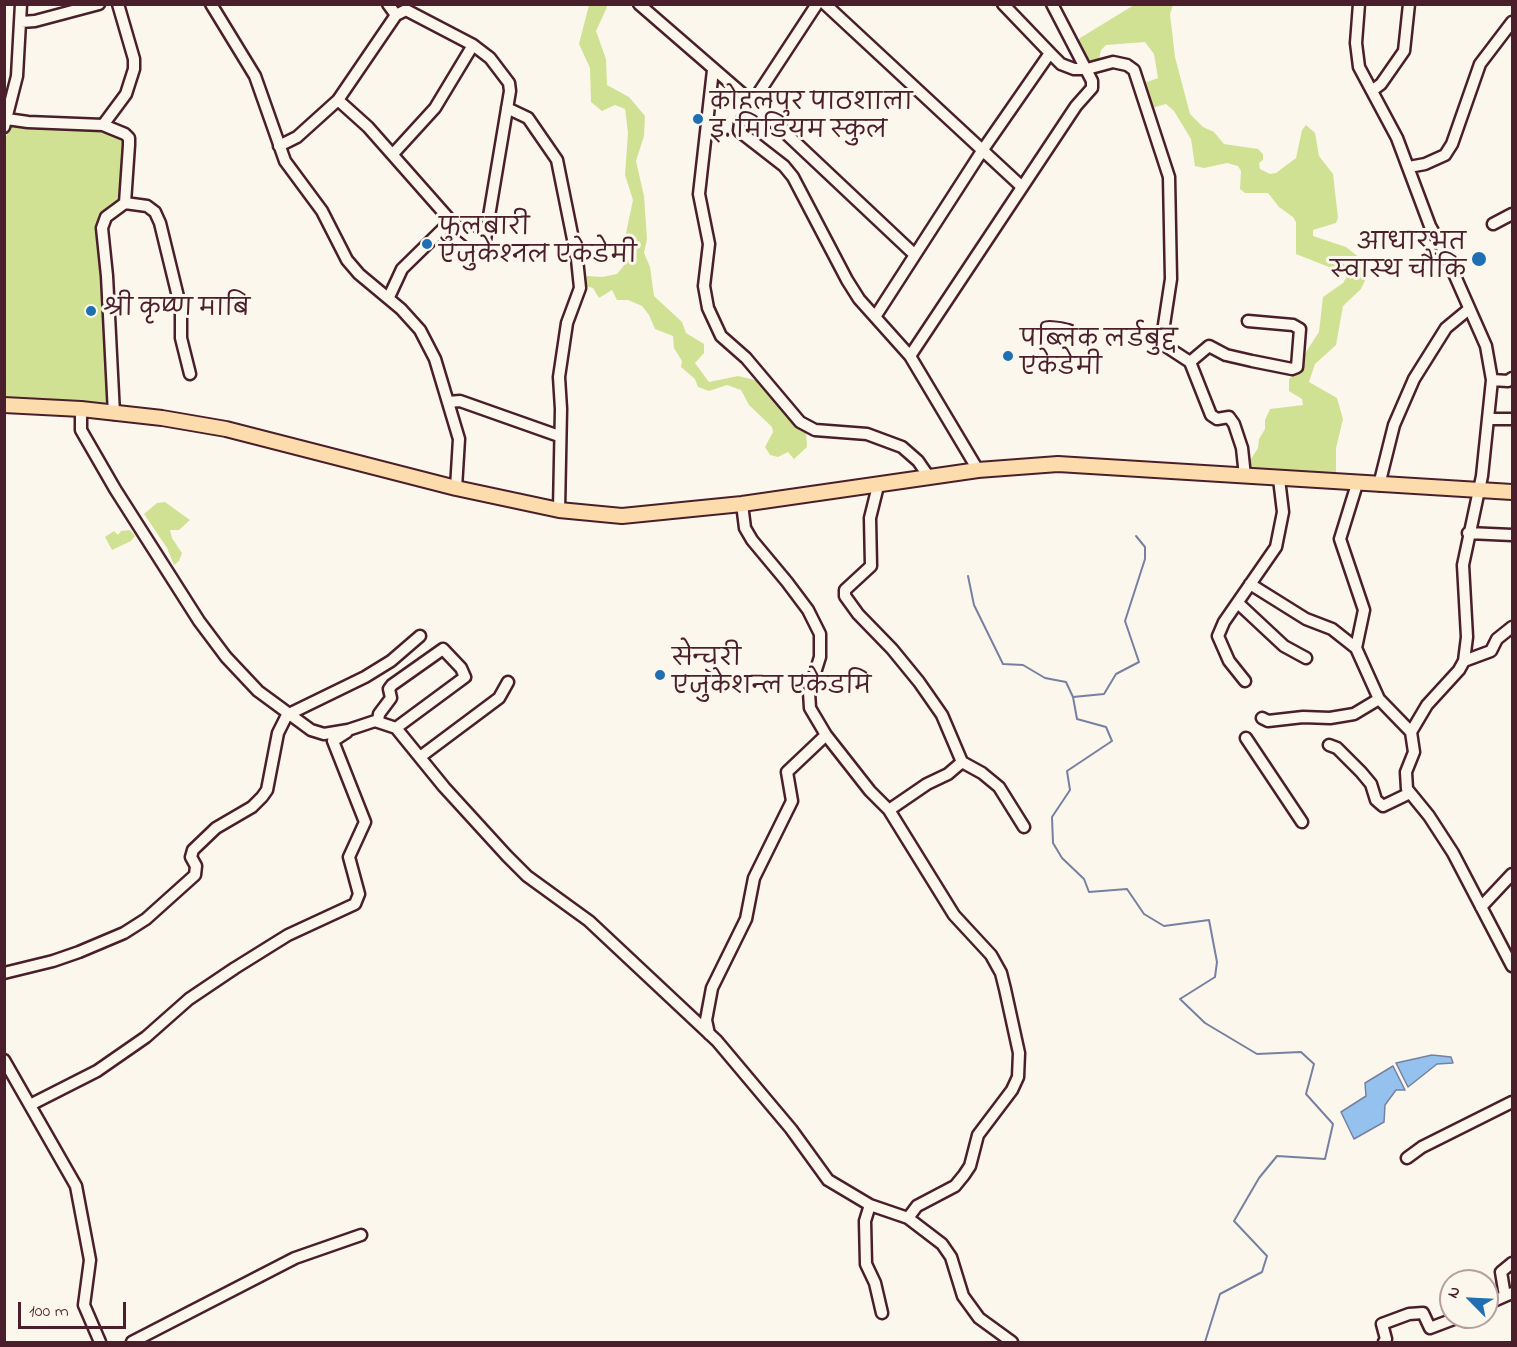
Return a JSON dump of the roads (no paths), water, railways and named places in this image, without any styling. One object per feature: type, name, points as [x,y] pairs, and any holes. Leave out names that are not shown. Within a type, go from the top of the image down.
[{"type":"main road","points":[[4,405],[81,409],[162,418],[226,429],[456,488],[559,510],[622,516],[742,504],[978,470],[1058,464],[1512,492]]},
{"type":"street","points":[[21,4],[16,76],[6,123],[103,125],[129,138],[124,203]]},
{"type":"street","points":[[21,22],[36,21],[99,4]]},
{"type":"street","points":[[103,125],[126,94],[134,69],[134,59],[118,4]]},
{"type":"street","points":[[211,4],[255,76],[285,160],[322,211],[347,260],[420,330],[435,359],[459,439],[456,488]]},
{"type":"street","points":[[388,4],[396,15]]},
{"type":"street","points":[[639,4],[752,103],[915,255]]},
{"type":"street","points":[[817,4],[752,103],[740,123],[739,131],[784,166],[793,177],[847,280],[875,317],[910,356],[978,470]]},
{"type":"street","points":[[825,4],[1021,186]]},
{"type":"street","points":[[1003,4],[1061,64],[1074,69],[1087,69],[1113,62],[1127,65],[1134,70],[1169,177],[1171,279],[1162,338],[1164,345],[1190,362],[1211,415],[1217,419],[1229,417],[1242,448],[1248,476]]},
{"type":"street","points":[[910,356],[1021,186],[1076,106],[1092,88],[1087,69],[1052,4]]},
{"type":"street","points":[[1359,4],[1356,43],[1359,67],[1373,90],[1409,167],[1430,226],[1444,251],[1486,345],[1492,380],[1482,476],[1477,490],[1463,565],[1467,637],[1464,661],[1459,670],[1426,705],[1411,732]]},
{"type":"street","points":[[1373,90],[1381,84],[1404,51],[1409,4]]},
{"type":"street","points":[[279,146],[297,137],[338,100],[396,15],[406,10],[473,45],[490,58],[509,83],[510,91],[485,240],[477,242],[451,221],[393,154],[338,100]]},
{"type":"street","points":[[1409,167],[1425,164],[1445,155],[1457,130],[1480,64],[1512,22]]},
{"type":"street","points":[[393,154],[435,108],[473,45]]},
{"type":"street","points":[[875,317],[982,152],[1050,53]]},
{"type":"street","points":[[713,70],[699,194],[709,244],[704,286],[708,308],[721,336],[746,358],[800,422],[815,430],[850,431],[902,447],[918,461],[929,477]]},
{"type":"street","points":[[507,108],[528,118],[557,160],[577,259],[580,288],[567,323],[559,377],[559,510]]},
{"type":"street","points":[[114,414],[107,276],[102,228],[106,217],[124,203],[147,206],[155,212],[160,224],[180,309],[181,338],[190,374]]},
{"type":"street","points":[[1493,224],[1512,214]]},
{"type":"street","points":[[388,297],[402,269],[451,221]]},
{"type":"street","points":[[1379,485],[1394,425],[1414,380],[1446,328],[1469,309]]},
{"type":"street","points":[[1190,362],[1209,345],[1234,357],[1292,369],[1298,367],[1300,342],[1297,326],[1248,321]]},
{"type":"street","points":[[1492,380],[1511,380]]},
{"type":"street","points":[[448,402],[460,401],[560,436]]},
{"type":"street","points":[[81,409],[81,430],[115,489],[199,621],[238,670],[287,715],[310,730],[324,734],[378,722],[396,728],[488,837],[527,876],[589,921],[709,1034],[791,1129],[828,1180],[870,1205],[908,1218],[942,1244],[951,1257],[963,1296],[979,1318],[1012,1342]]},
{"type":"street","points":[[1488,418],[1512,419]]},
{"type":"street","points":[[1245,681],[1229,661],[1218,636],[1224,622],[1239,604],[1276,547],[1281,532],[1283,512],[1277,479]]},
{"type":"street","points":[[1356,484],[1340,539],[1364,610],[1356,648]]},
{"type":"street","points":[[878,486],[870,518],[871,567],[845,590],[845,596],[858,614],[892,649],[942,715],[962,762],[982,773],[999,787],[1024,827]]},
{"type":"street","points":[[742,504],[745,528],[752,540],[794,591],[820,634],[820,657],[809,692],[810,708],[826,735],[870,791],[890,810],[954,915],[991,955],[1001,973],[1019,1053],[1018,1077],[1012,1090],[978,1135],[970,1166],[954,1186],[916,1206],[908,1218]]},
{"type":"street","points":[[1468,533],[1512,536]]},
{"type":"street","points":[[1250,584],[1306,619],[1332,628],[1356,648],[1379,699],[1411,732],[1414,752],[1406,772],[1407,789],[1453,853],[1512,966]]},
{"type":"street","points":[[1239,604],[1284,646],[1306,658]]},
{"type":"street","points":[[1464,661],[1491,651],[1497,639],[1512,627]]},
{"type":"street","points":[[4,973],[53,961],[124,933],[146,919],[185,885],[197,871],[191,857],[193,850],[216,828],[252,807],[262,797],[267,789],[278,733],[287,715],[365,677],[391,661],[420,636]]},
{"type":"street","points":[[378,722],[379,714],[391,699],[389,689],[392,685],[443,649],[461,668],[465,677],[396,728]]},
{"type":"street","points":[[420,757],[499,698],[508,682]]},
{"type":"street","points":[[1262,718],[1268,720],[1303,717],[1330,718],[1354,714],[1379,699]]},
{"type":"street","points":[[32,1104],[97,1071],[146,1037],[189,999],[288,935],[355,904],[359,894],[349,857],[365,822],[333,741],[348,730]]},
{"type":"street","points":[[709,1034],[706,1020],[712,988],[746,919],[754,878],[792,801],[787,772],[826,735]]},
{"type":"street","points":[[1246,738],[1302,822]]},
{"type":"street","points":[[1329,745],[1337,748],[1361,772],[1371,784],[1376,800],[1383,806],[1410,793]]},
{"type":"street","points":[[890,810],[927,784],[948,774],[962,762]]},
{"type":"street","points":[[1481,907],[1512,874]]},
{"type":"street","points":[[4,1060],[32,1104],[68,1169],[83,1209],[90,1260],[84,1305],[100,1342]]},
{"type":"street","points":[[1407,1158],[1422,1147],[1512,1102]]},
{"type":"street","points":[[870,1205],[865,1221],[865,1256],[882,1313]]},
{"type":"street","points":[[132,1342],[296,1258],[361,1235]]},
{"type":"street","points":[[1509,1294],[1502,1272],[1512,1263]]},
{"type":"street","points":[[1384,1342],[1386,1339],[1382,1324],[1409,1314],[1423,1313],[1430,1328],[1439,1325]]},
{"type":"water","points":[[1432,1055],[1451,1057],[1453,1063],[1437,1064],[1408,1087],[1396,1063]]},
{"type":"water","points":[[1393,1066],[1405,1090],[1396,1090],[1385,1105],[1384,1122],[1354,1139],[1341,1112],[1366,1096],[1365,1083]]},
{"type":"waterway","points":[[1073,697],[1104,694],[1116,674],[1139,662],[1125,621],[1145,559],[1145,547],[1136,536]]},
{"type":"waterway","points":[[968,576],[974,605],[1003,664],[1023,665],[1045,678],[1066,682],[1073,697],[1077,719],[1106,727],[1112,741],[1067,771],[1070,790],[1052,817],[1053,843],[1062,858],[1084,879],[1089,892],[1127,889],[1144,914],[1164,926],[1209,920],[1217,962],[1215,977],[1180,999],[1205,1023],[1257,1054],[1301,1052],[1314,1064],[1306,1094],[1333,1124],[1325,1159],[1277,1156],[1259,1178],[1234,1221],[1267,1256],[1262,1272],[1220,1294],[1205,1342]]},
{"type":"place","name":"कोहलपुर पाठशाला इ. मिडियम स्कुल","points":[[698,119]]},
{"type":"place","name":"फुलबारी एजुकेश्नल एकेडेमी","points":[[427,244]]},
{"type":"place","name":"आधारभुत स्वास्थ चौकि","points":[[1479,259]]},
{"type":"place","name":"श्री कृष्ण माबि","points":[[91,311]]},
{"type":"place","name":"पब्लिक लर्डबुद्द एकेडेमी","points":[[1008,356]]},
{"type":"place","name":"सेन्चुरी एजुकेशन्ल एकेडमि","points":[[660,675]]}]
